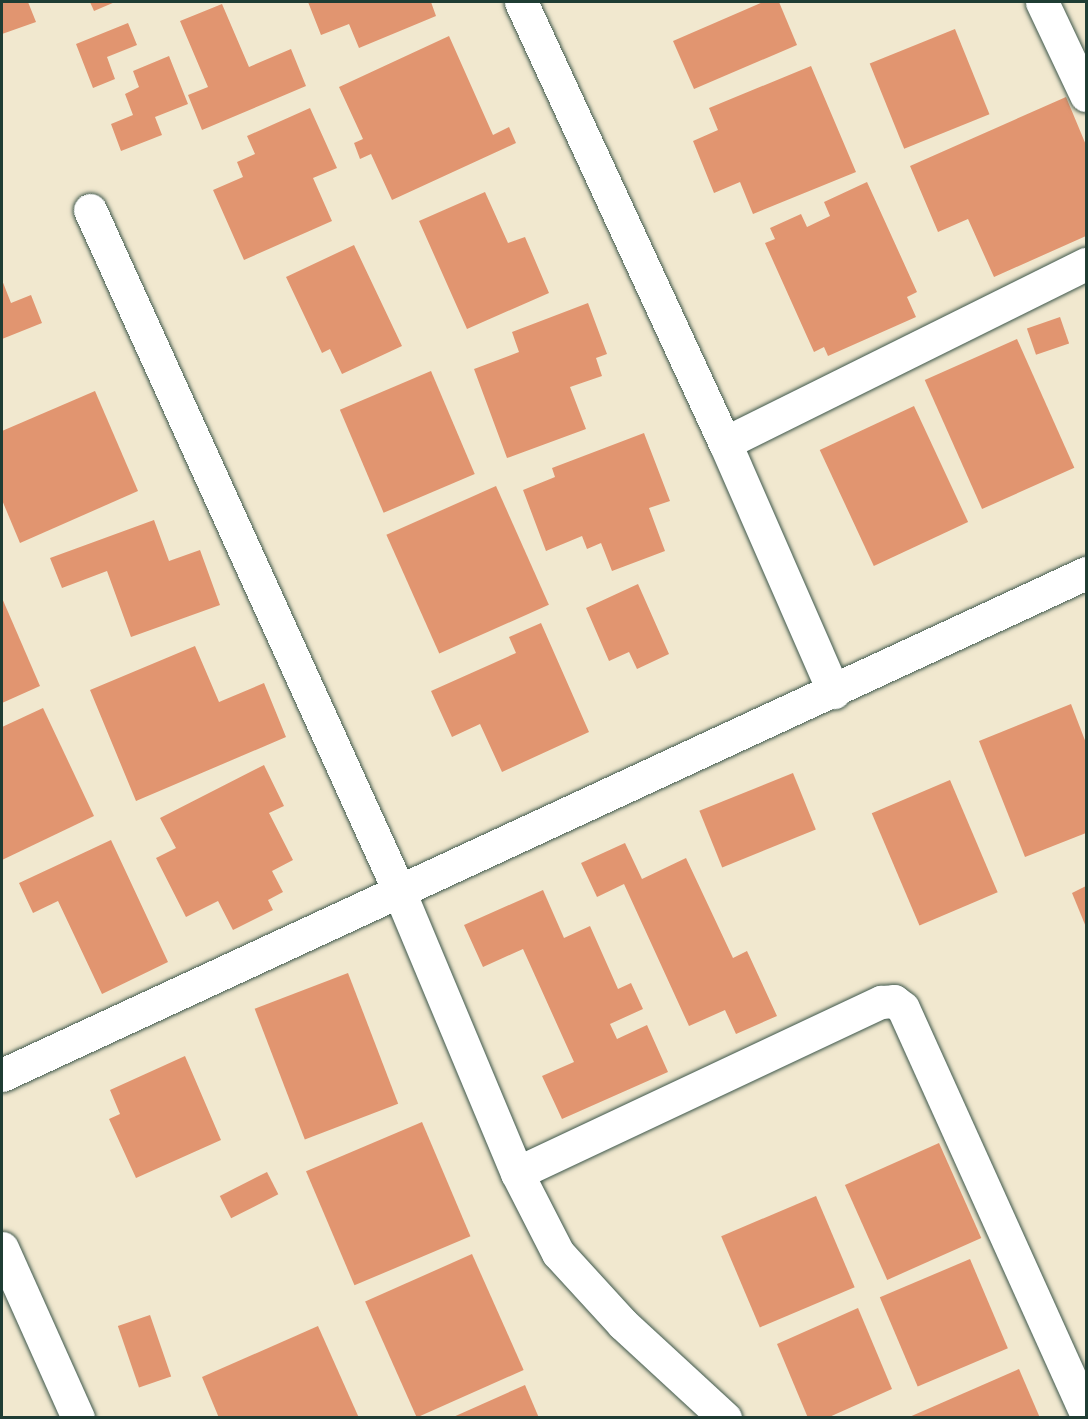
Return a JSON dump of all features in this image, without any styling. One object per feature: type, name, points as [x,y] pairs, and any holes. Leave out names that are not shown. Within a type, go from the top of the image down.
[{"type":"street","points":[[521,2],[725,443],[834,692]]},
{"type":"street","points":[[1042,2],[1086,95]]},
{"type":"street","points":[[90,210],[399,891],[517,1173],[558,1253],[580,1282],[725,1418]]},
{"type":"street","points":[[725,443],[1086,264]]},
{"type":"street","points":[[2,1075],[834,692],[1086,573]]},
{"type":"street","points":[[517,1173],[881,1002],[894,1001],[903,1008],[1086,1413]]},
{"type":"street","points":[[2,1248],[78,1418]]},
{"type":"building","points":[[2,2],[28,2],[36,22],[2,34]]},
{"type":"building","points":[[90,2],[115,2],[94,11]]},
{"type":"building","points":[[308,2],[431,2],[436,16],[359,48],[349,24],[321,35]]},
{"type":"building","points":[[763,2],[779,2],[797,45],[694,89],[673,41]]},
{"type":"building","points":[[222,4],[249,67],[291,49],[306,86],[202,130],[188,95],[208,87],[180,21]]},
{"type":"building","points":[[128,23],[137,45],[107,57],[115,79],[93,88],[76,44]]},
{"type":"building","points":[[955,29],[989,114],[904,149],[870,63]]},
{"type":"building","points":[[449,36],[493,135],[509,127],[516,143],[392,200],[371,154],[360,159],[354,143],[363,139],[339,87]]},
{"type":"building","points":[[169,56],[188,104],[155,117],[162,135],[121,151],[111,124],[133,115],[125,94],[139,87],[133,71]]},
{"type":"building","points":[[811,66],[856,172],[753,214],[740,182],[714,193],[693,141],[718,130],[709,108]]},
{"type":"building","points":[[1066,97],[1086,145],[1086,236],[994,277],[968,219],[938,232],[910,166]]},
{"type":"building","points":[[310,108],[337,168],[313,178],[332,221],[244,260],[213,190],[243,177],[237,162],[255,154],[247,136]]},
{"type":"building","points":[[867,182],[917,292],[907,297],[916,317],[828,356],[824,347],[814,352],[765,243],[775,239],[770,228],[801,214],[807,227],[830,216],[824,202]]},
{"type":"building","points":[[485,192],[508,243],[525,237],[549,293],[467,329],[419,221]]},
{"type":"building","points":[[354,245],[402,346],[342,374],[330,349],[322,353],[286,277]]},
{"type":"building","points":[[2,280],[11,303],[31,295],[42,323],[2,339]]},
{"type":"building","points":[[588,303],[607,354],[596,358],[602,376],[570,387],[586,429],[507,458],[474,369],[519,352],[512,332]]},
{"type":"building","points":[[1060,317],[1069,343],[1036,355],[1027,328]]},
{"type":"building","points":[[1017,339],[1074,468],[982,509],[925,380]]},
{"type":"building","points":[[431,371],[475,474],[384,513],[340,410]]},
{"type":"building","points":[[95,391],[138,491],[20,543],[2,500],[2,431]]},
{"type":"building","points":[[914,406],[968,522],[874,566],[820,450]]},
{"type":"building","points":[[644,433],[670,501],[649,508],[665,551],[612,571],[601,543],[587,549],[582,536],[546,551],[523,490],[555,477],[552,468]]},
{"type":"building","points":[[496,486],[549,605],[439,654],[386,535]]},
{"type":"building","points":[[154,520],[169,561],[200,550],[220,605],[131,637],[107,571],[62,588],[50,558]]},
{"type":"building","points":[[638,584],[669,654],[637,669],[629,652],[609,661],[586,608]]},
{"type":"building","points":[[2,598],[40,686],[2,703]]},
{"type":"building","points":[[541,623],[589,732],[502,772],[480,724],[452,737],[431,691],[516,653],[509,637]]},
{"type":"building","points":[[195,646],[219,702],[264,683],[286,737],[136,801],[90,690]]},
{"type":"building","points":[[1071,704],[1086,743],[1086,833],[1025,857],[979,741]]},
{"type":"building","points":[[43,708],[94,816],[2,860],[2,727]]},
{"type":"building","points":[[264,765],[284,806],[269,813],[293,860],[272,871],[283,892],[268,900],[273,910],[233,930],[218,901],[186,917],[156,858],[176,848],[160,818]]},
{"type":"building","points":[[793,773],[816,830],[722,867],[699,811]]},
{"type":"building","points":[[950,780],[998,892],[919,926],[872,813]]},
{"type":"building","points":[[111,840],[168,962],[102,994],[58,901],[33,913],[19,883]]},
{"type":"building","points":[[625,843],[642,879],[686,858],[733,958],[747,951],[777,1016],[736,1034],[725,1010],[689,1026],[624,884],[597,897],[581,863]]},
{"type":"building","points":[[1086,886],[1086,927],[1072,893]]},
{"type":"building","points":[[543,890],[564,938],[590,926],[618,989],[631,983],[643,1009],[610,1024],[617,1039],[647,1025],[668,1072],[562,1119],[542,1076],[574,1062],[523,949],[483,967],[464,925]]},
{"type":"building","points":[[348,973],[398,1104],[305,1140],[255,1009]]},
{"type":"building","points":[[185,1056],[221,1140],[136,1178],[109,1119],[120,1114],[110,1090]]},
{"type":"building","points":[[422,1122],[470,1236],[354,1285],[306,1171]]},
{"type":"building","points":[[939,1143],[981,1238],[887,1280],[845,1185]]},
{"type":"building","points":[[267,1172],[278,1194],[231,1218],[220,1196]]},
{"type":"building","points":[[816,1196],[855,1287],[760,1327],[721,1236]]},
{"type":"building","points":[[472,1254],[524,1370],[417,1418],[365,1302]]},
{"type":"building","points":[[970,1259],[1008,1348],[918,1387],[880,1297]]},
{"type":"building","points":[[858,1308],[892,1389],[827,1418],[808,1418],[777,1344]]},
{"type":"building","points":[[150,1315],[171,1376],[139,1388],[118,1326]]},
{"type":"building","points":[[318,1326],[359,1418],[219,1418],[202,1377]]},
{"type":"building","points":[[1019,1369],[1040,1418],[907,1418]]},
{"type":"building","points":[[525,1385],[539,1418],[451,1418]]}]
